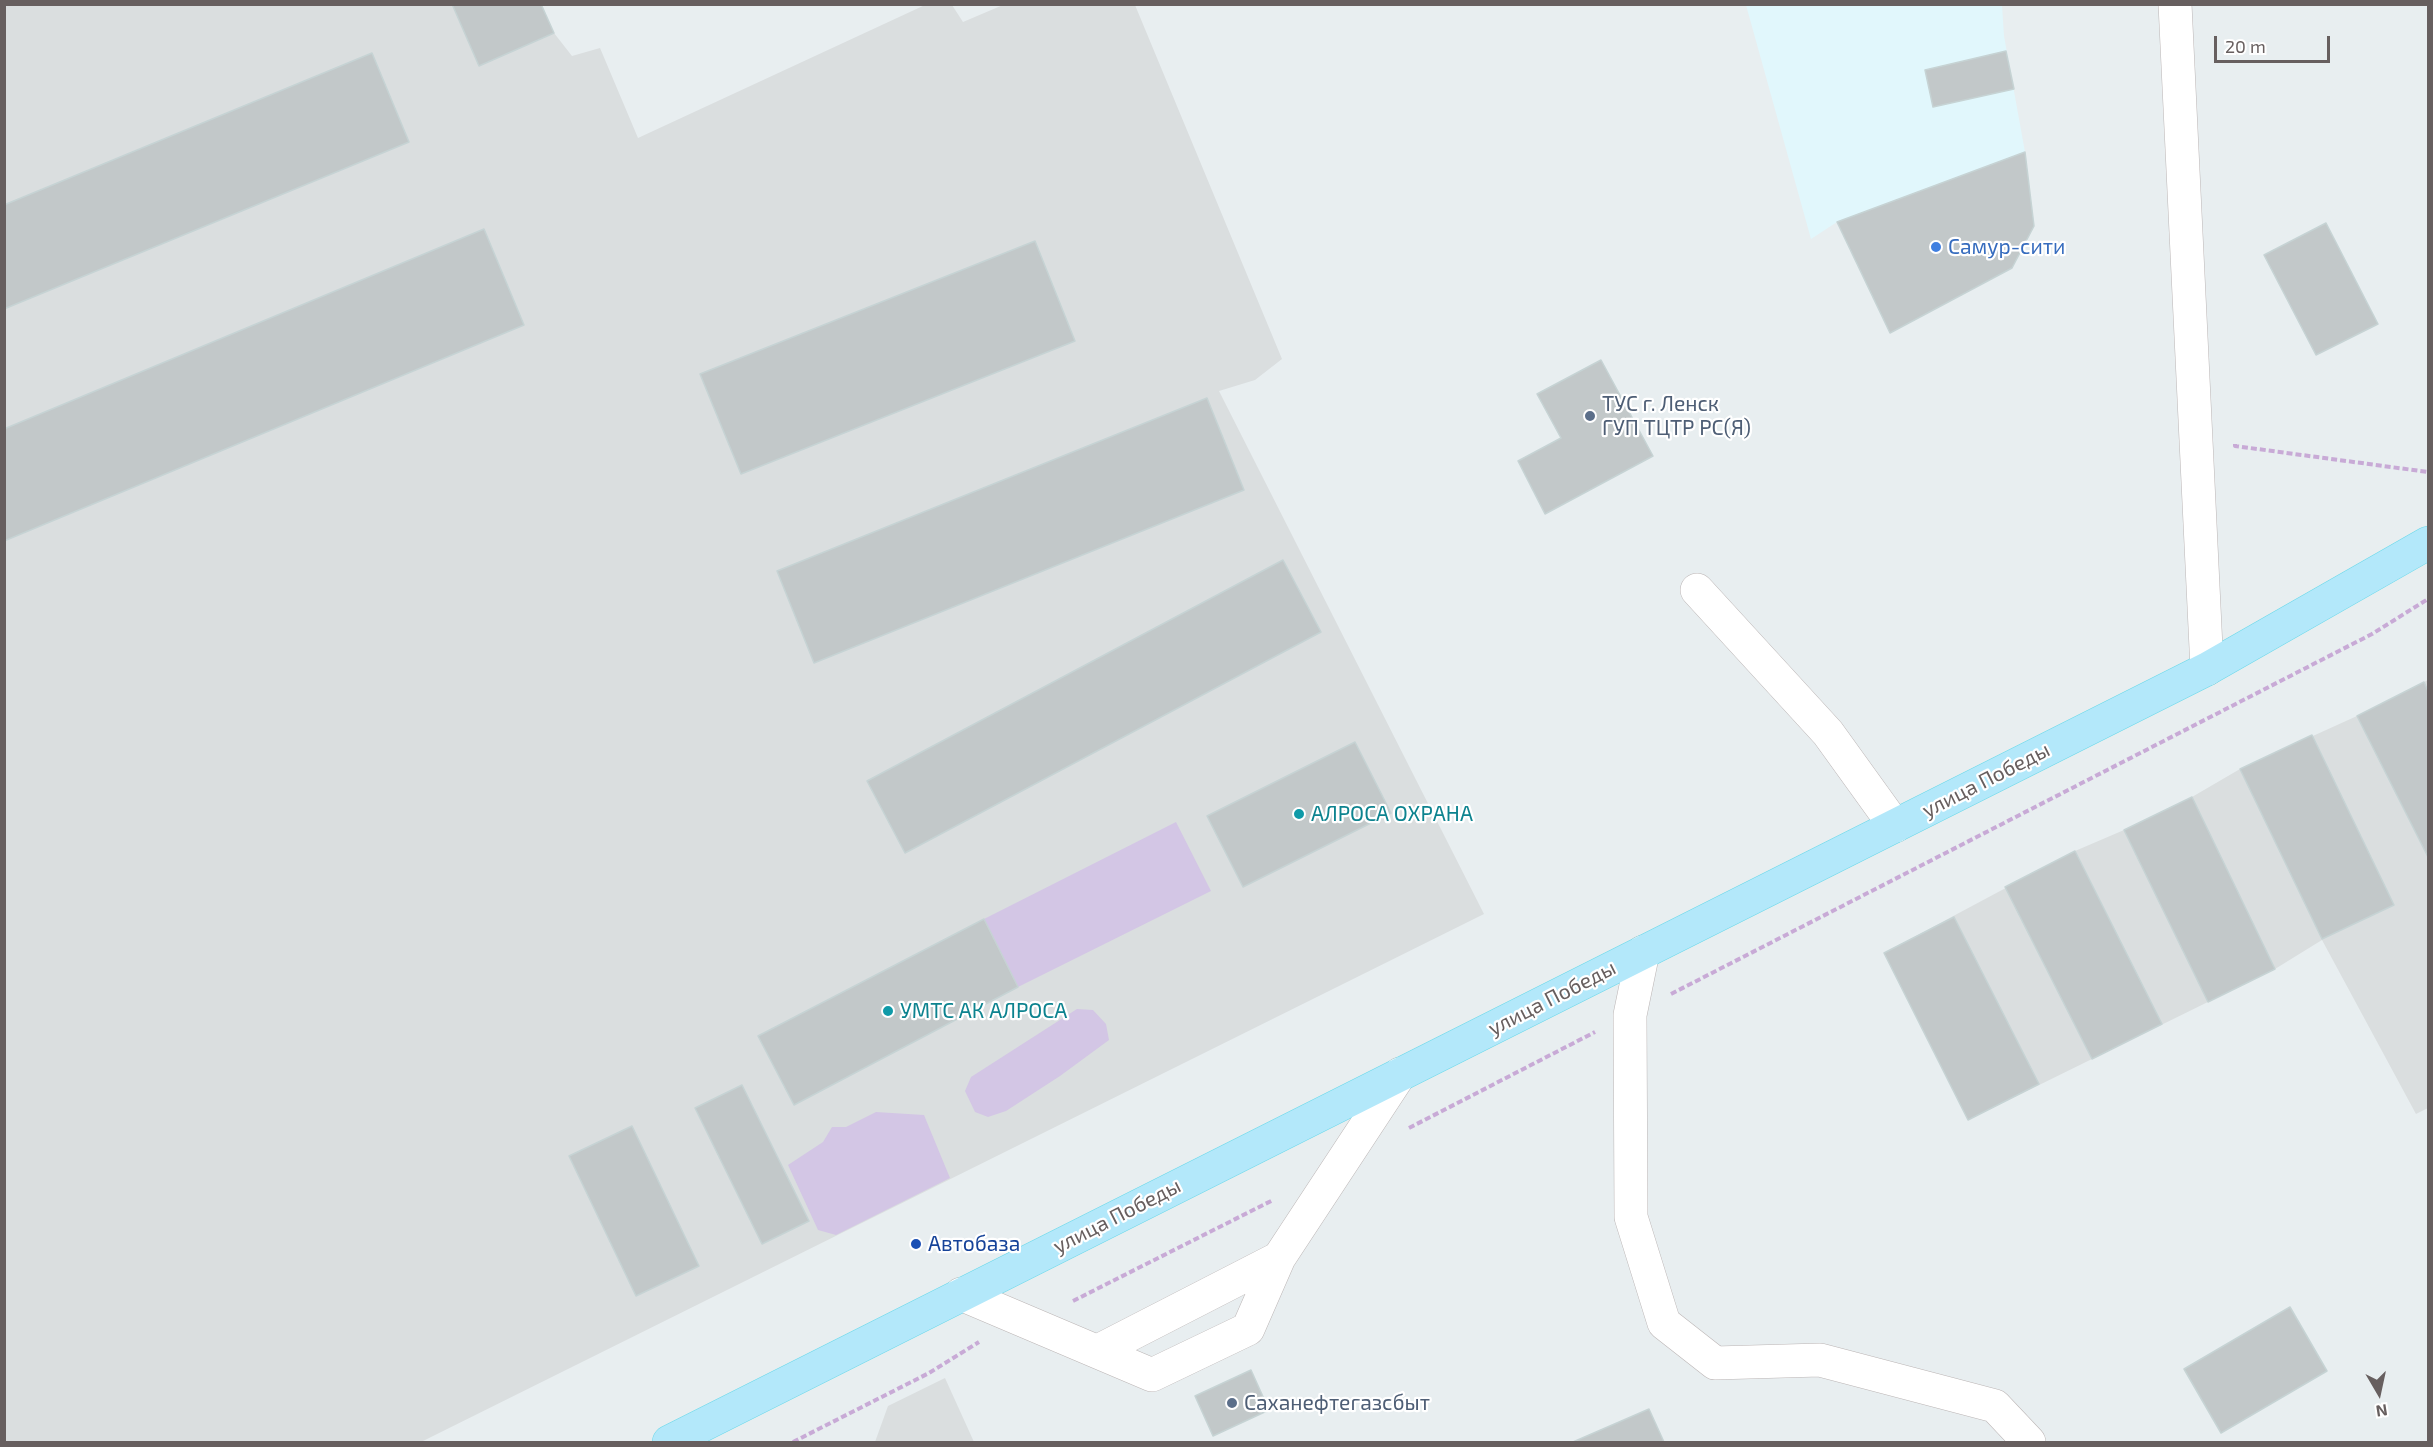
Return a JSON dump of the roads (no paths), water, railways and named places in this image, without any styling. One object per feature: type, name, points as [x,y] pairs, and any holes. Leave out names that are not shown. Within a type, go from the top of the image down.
[{"type":"main road","name":"улица Победы","points":[[669,1443],[961,1294],[2207,669],[2428,543]]},
{"type":"street","points":[[2175,4],[2207,669]]},
{"type":"street","points":[[1697,590],[1828,733],[1895,826]]},
{"type":"street","points":[[1643,952],[1630,1015],[1631,1217],[1664,1323],[1715,1363],[1820,1360],[1995,1406],[2029,1443]]},
{"type":"street","points":[[961,1294],[1152,1375],[1248,1329],[1278,1258],[1400,1074]]},
{"type":"street","points":[[1098,1351],[1278,1258]]},
{"type":"place","name":"Самур-сити","points":[[1936,247]]},
{"type":"place","name":"ТУС г. Ленск ГУП ТЦТР РС(Я)","points":[[1590,416]]},
{"type":"place","name":"АЛРОСА ОХРАНА","points":[[1299,814]]},
{"type":"place","name":"УМТС АК АЛРОСА","points":[[888,1011]]},
{"type":"place","name":"Автобаза","points":[[916,1244]]},
{"type":"place","name":"Саханефтегазсбыт","points":[[1232,1403]]}]
